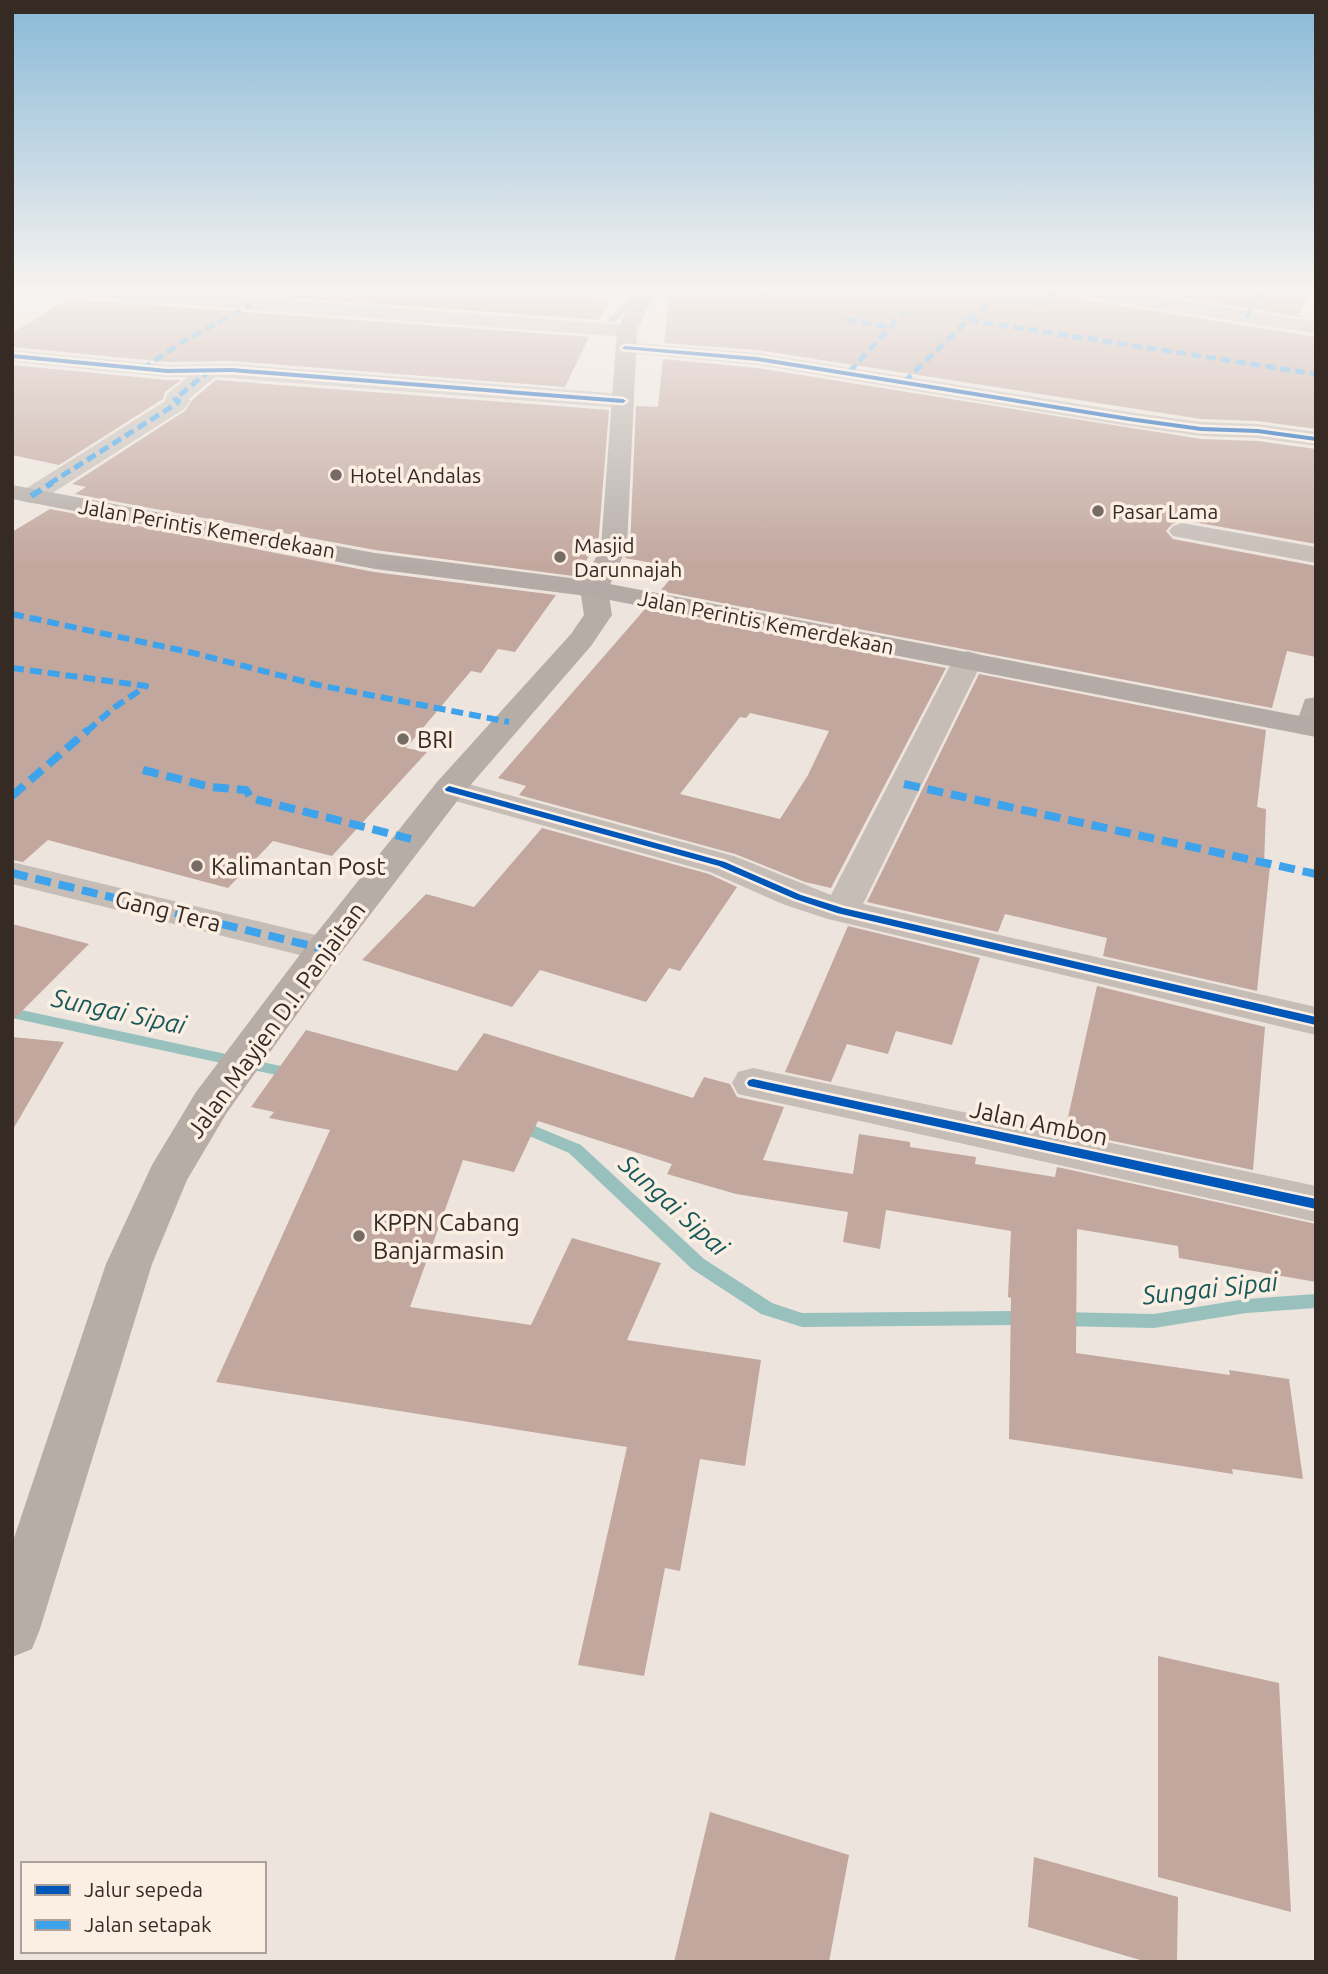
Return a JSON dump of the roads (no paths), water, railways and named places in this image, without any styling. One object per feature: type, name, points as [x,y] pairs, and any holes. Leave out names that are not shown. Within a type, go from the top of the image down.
[{"type":"main road","points":[[594,589],[614,547],[624,382]]},
{"type":"main road","name":"Jalan Perintis Kemerdekaan","points":[[22,494],[292,545],[517,582],[594,589],[968,660],[1314,721]]},
{"type":"main road","name":"Jalan Mayjen D.I. Panjaitan","points":[[12,1629],[129,1264],[167,1177],[211,1103],[324,949],[449,789],[582,640],[598,615],[594,589]]},
{"type":"main road","points":[[1314,721],[1316,761]]},
{"type":"street","points":[[22,494],[176,404],[179,401],[175,399],[195,382]]},
{"type":"street","points":[[385,382],[623,401]]},
{"type":"street","points":[[902,382],[1153,422],[1316,439]]},
{"type":"street","points":[[1182,531],[1316,555]]},
{"type":"street","points":[[841,911],[968,660]]},
{"type":"street","points":[[449,789],[722,864],[798,897],[841,911],[1316,1021]]},
{"type":"street","name":"Gang Tera","points":[[12,873],[324,949]]},
{"type":"street","name":"Jalan Ambon","points":[[753,1083],[1316,1204]]},
{"type":"waterway","name":"Sungai Sipai","points":[[12,1013],[295,1074]]},
{"type":"waterway","name":"Sungai Sipai","points":[[518,1125],[575,1149],[698,1264],[767,1309],[802,1320],[1028,1318]]},
{"type":"waterway","name":"Sungai Sipai","points":[[1058,1319],[1154,1321],[1246,1306],[1316,1301]]},
{"type":"place","name":"Hotel Andalas","points":[[336,475]]},
{"type":"place","name":"Pasar Lama","points":[[1098,511]]},
{"type":"place","name":"Masjid Darunnajah","points":[[560,557]]},
{"type":"place","name":"BRI","points":[[403,739]]},
{"type":"place","name":"Kalimantan Post","points":[[197,866]]},
{"type":"place","name":"KPPN Cabang Banjarmasin","points":[[359,1236]]}]
